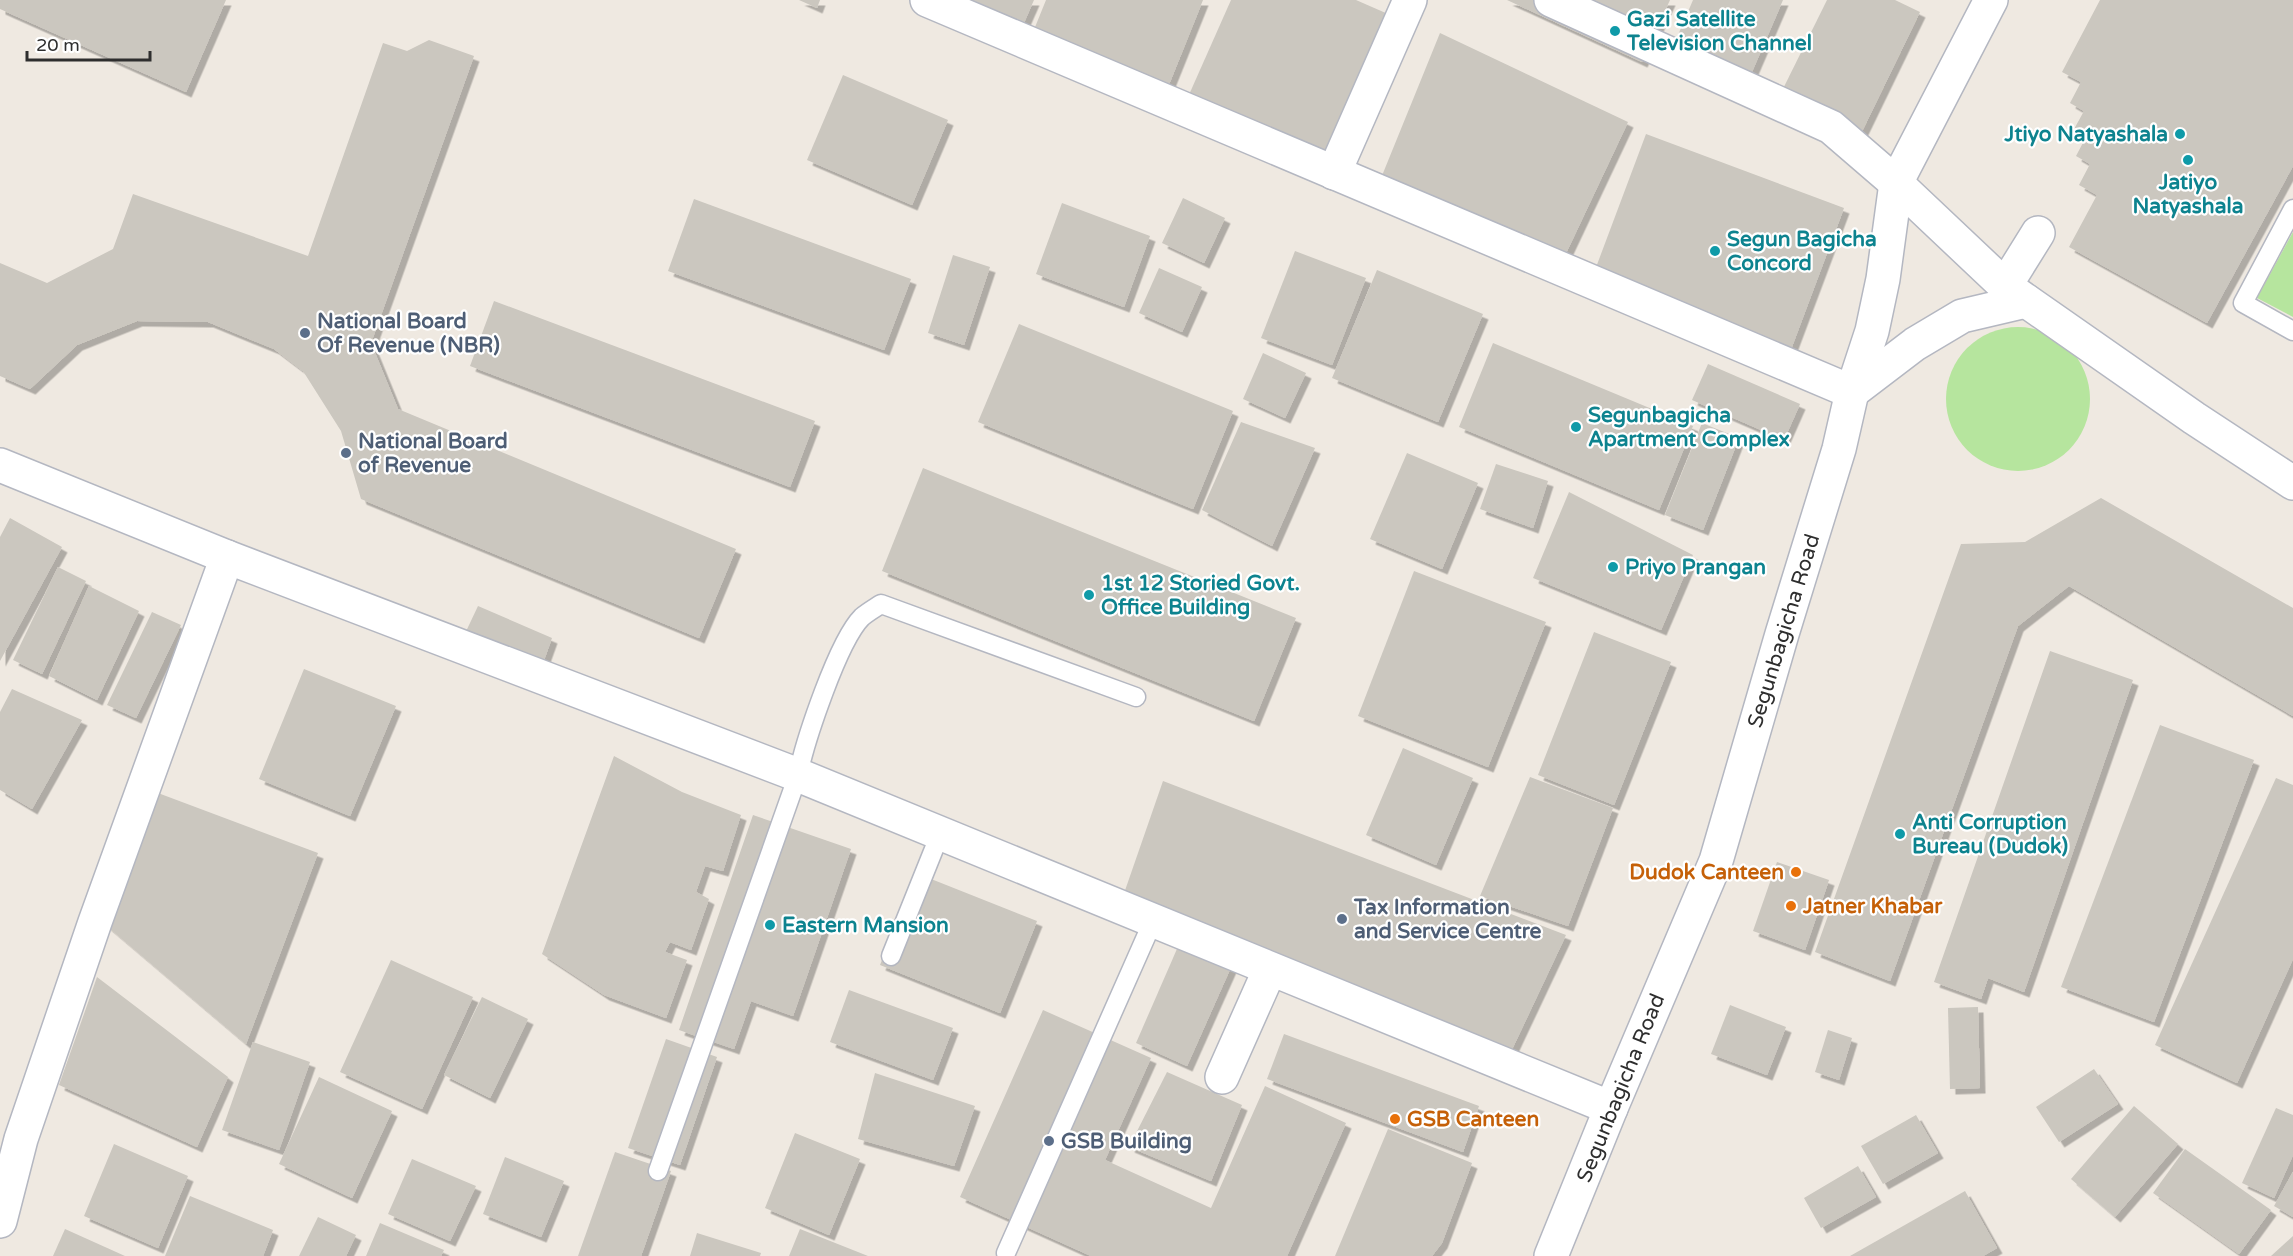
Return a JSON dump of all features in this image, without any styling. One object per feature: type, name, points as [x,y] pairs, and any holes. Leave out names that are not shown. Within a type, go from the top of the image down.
[{"type":"street","points":[[927,0],[1852,392],[1915,344],[1962,316],[2016,294],[2037,233]]},
{"type":"street","points":[[1335,173],[1410,0]]},
{"type":"street","points":[[1551,0],[1831,127],[1896,183],[2016,294],[2194,418],[2293,483]]},
{"type":"street","name":"Segunbagicha Road","points":[[1551,1256],[1716,861],[1839,449],[1852,392],[1874,321],[1883,279],[1896,183],[1991,0]]},
{"type":"street","points":[[0,465],[227,557],[798,775],[1611,1108]]},
{"type":"street","points":[[0,1221],[21,1139],[99,911],[227,557]]},
{"type":"street","points":[[1222,1077],[1270,969]]},
{"type":"street","points":[[0,1168],[21,1139]]},
{"type":"lane","points":[[2293,209],[2243,303],[2293,331]]},
{"type":"lane","points":[[658,1171],[798,775],[804,746],[842,650],[861,618],[881,603],[1136,697]]},
{"type":"lane","points":[[891,956],[940,834]]},
{"type":"lane","points":[[1006,1252],[1153,921]]},
{"type":"green space","points":[[2293,232],[2293,317],[2257,298]]},
{"type":"green space","points":[[2018,327],[2032,328],[2046,333],[2069,348],[2084,371],[2089,385],[2089,413],[2084,427],[2069,450],[2046,465],[2032,470],[2018,471],[2004,470],[1990,465],[1967,450],[1952,427],[1947,413],[1946,399],[1947,385],[1952,371],[1967,348],[1990,333],[2004,328]]},
{"type":"building","points":[[0,0],[226,0],[186,92],[0,9]]},
{"type":"building","points":[[799,0],[820,0],[817,8]]},
{"type":"building","points":[[942,0],[1034,0],[1019,34]]},
{"type":"building","points":[[1046,0],[1203,0],[1162,102],[1027,47]]},
{"type":"building","points":[[1231,0],[1356,0],[1388,14],[1319,165],[1184,106]]},
{"type":"building","name":"Gazi Satellite Television Channel","points":[[1507,0],[1670,0],[1642,62]]},
{"type":"building","points":[[1693,0],[1783,0],[1748,81],[1672,49]]},
{"type":"building","points":[[1827,0],[1895,0],[1920,12],[1853,150],[1772,111]]},
{"type":"building","name":"Jatiyo Natyashala","points":[[2100,0],[2293,0],[2293,166],[2207,323],[2069,247],[2097,195],[2079,185],[2090,164],[2076,156],[2086,137],[2073,131],[2084,111],[2070,103],[2081,82],[2062,72]]},
{"type":"building","points":[[1440,33],[1628,122],[1560,266],[1379,183]]},
{"type":"building","name":"National Board Of Revenue (NBR)","points":[[429,40],[474,56],[371,343],[398,409],[736,549],[699,638],[361,499],[341,431],[303,371],[274,349],[208,322],[137,321],[77,345],[30,389],[0,376],[0,263],[47,283],[113,249],[133,194],[308,256],[383,43],[407,51]]},
{"type":"building","points":[[843,75],[948,120],[912,205],[807,160]]},
{"type":"building","name":"Segun Bagicha Concord","points":[[1646,134],[1844,208],[1784,368],[1586,294]]},
{"type":"building","points":[[1183,198],[1225,218],[1204,263],[1162,243]]},
{"type":"building","points":[[694,199],[911,279],[884,350],[668,271]]},
{"type":"building","points":[[1062,203],[1150,236],[1124,307],[1036,274]]},
{"type":"building","points":[[1295,251],[1366,278],[1332,365],[1261,338]]},
{"type":"building","points":[[953,255],[990,267],[964,345],[928,333]]},
{"type":"building","points":[[1159,268],[1202,287],[1182,332],[1139,313]]},
{"type":"building","points":[[1377,270],[1483,314],[1438,422],[1332,378]]},
{"type":"building","points":[[494,301],[815,421],[790,487],[470,366]]},
{"type":"building","points":[[1019,324],[1233,411],[1193,509],[978,422]]},
{"type":"building","name":"Segunbagicha Apartment Complex","points":[[1493,343],[1693,426],[1659,510],[1459,427]]},
{"type":"building","points":[[1263,353],[1306,373],[1285,418],[1243,399]]},
{"type":"building","points":[[1708,364],[1800,404],[1784,440],[1692,400]]},
{"type":"building","points":[[1241,422],[1315,448],[1272,546],[1202,510]]},
{"type":"building","points":[[1702,423],[1739,438],[1703,530],[1665,515]]},
{"type":"building","points":[[1407,453],[1478,483],[1442,569],[1370,539]]},
{"type":"building","points":[[1496,464],[1548,481],[1533,528],[1480,509]]},
{"type":"building","name":"1st 12 Storied Govt. Office Building","points":[[923,468],[1296,618],[1254,721],[882,571]]},
{"type":"building","name":"Priyo Prangan","points":[[1569,492],[1693,555],[1661,630],[1533,578]]},
{"type":"building","name":"Anti Corruption Bureau (Dudok)","points":[[2101,498],[2293,608],[2293,716],[2069,586],[2018,626],[1890,981],[1815,952],[1961,544],[2025,542]]},
{"type":"building","points":[[10,518],[62,547],[0,661],[0,537]]},
{"type":"building","points":[[58,567],[86,581],[42,674],[13,660]]},
{"type":"building","points":[[1414,571],[1546,622],[1488,767],[1358,716]]},
{"type":"building","points":[[89,586],[139,611],[97,700],[49,676]]},
{"type":"building","points":[[478,606],[552,638],[539,674],[461,642]]},
{"type":"building","points":[[152,612],[181,625],[136,718],[107,705]]},
{"type":"building","points":[[1594,632],[1671,662],[1614,805],[1538,775]]},
{"type":"building","points":[[2050,651],[2133,680],[2024,992],[1988,978],[1981,999],[1934,982]]},
{"type":"building","points":[[304,669],[396,706],[350,816],[259,779]]},
{"type":"building","points":[[12,689],[82,720],[32,809],[0,790],[0,712]]},
{"type":"building","points":[[2160,725],[2254,760],[2154,1022],[2061,987]]},
{"type":"building","points":[[1403,748],[1473,778],[1436,865],[1366,835]]},
{"type":"building","points":[[614,756],[682,792],[741,815],[723,871],[705,866],[696,892],[709,899],[691,950],[670,942],[665,952],[687,960],[666,1018],[604,995],[542,954]]},
{"type":"building","points":[[1530,777],[1613,808],[1568,926],[1480,896]]},
{"type":"building","points":[[2276,778],[2293,785],[2293,959],[2237,1083],[2155,1045]]},
{"type":"building","name":"Tax Information and Service Centre","points":[[1163,781],[1566,935],[1507,1060],[1121,902]]},
{"type":"building","points":[[150,790],[318,853],[246,1044],[101,921]]},
{"type":"building","name":"Eastern Mansion","points":[[753,815],[851,849],[793,1016],[751,1001],[734,1049],[679,1030]]},
{"type":"building","name":"Jatner Khabar","points":[[1777,862],[1829,880],[1805,950],[1753,931]]},
{"type":"building","points":[[916,873],[1037,921],[1000,1013],[880,965]]},
{"type":"building","points":[[1180,942],[1232,965],[1187,1066],[1136,1043]]},
{"type":"building","points":[[391,960],[473,997],[422,1109],[340,1072]]},
{"type":"building","points":[[97,977],[228,1077],[197,1147],[59,1085]]},
{"type":"building","points":[[849,990],[953,1028],[933,1080],[830,1042]]},
{"type":"building","points":[[482,997],[528,1019],[490,1098],[444,1075]]},
{"type":"building","points":[[1730,1005],[1786,1027],[1767,1075],[1711,1054]]},
{"type":"building","points":[[1978,1007],[1980,1088],[1950,1089],[1948,1008]]},
{"type":"building","name":"GSB Building","points":[[1043,1010],[1151,1058],[1105,1160],[1211,1208],[1265,1086],[1346,1123],[1287,1256],[1091,1256],[960,1197]]},
{"type":"building","points":[[1828,1030],[1852,1038],[1839,1080],[1815,1072]]},
{"type":"building","points":[[1284,1034],[1479,1106],[1463,1152],[1267,1079]]},
{"type":"building","points":[[666,1039],[717,1057],[680,1165],[628,1148]]},
{"type":"building","points":[[253,1042],[310,1062],[279,1150],[222,1130]]},
{"type":"building","points":[[2094,1069],[2118,1104],[2059,1142],[2036,1107]]},
{"type":"building","points":[[1167,1072],[1242,1105],[1211,1181],[1129,1147]]},
{"type":"building","points":[[875,1073],[975,1106],[954,1166],[858,1139]]},
{"type":"building","points":[[319,1077],[392,1111],[352,1198],[279,1164]]},
{"type":"building","points":[[2134,1106],[2178,1144],[2115,1217],[2071,1179]]},
{"type":"building","points":[[2276,1108],[2293,1115],[2293,1155],[2274,1198],[2242,1183]]},
{"type":"building","points":[[1916,1115],[1938,1153],[1883,1184],[1861,1146]]},
{"type":"building","points":[[1388,1129],[1472,1163],[1442,1243],[1432,1256],[1335,1256]]},
{"type":"building","points":[[795,1133],[860,1159],[829,1235],[765,1208]]},
{"type":"building","points":[[114,1144],[188,1176],[158,1248],[84,1216]]},
{"type":"building","points":[[2185,1149],[2271,1210],[2239,1254],[2153,1193]]},
{"type":"building","points":[[615,1152],[671,1171],[641,1256],[578,1256]]},
{"type":"building","points":[[505,1157],[564,1181],[541,1237],[483,1214]]},
{"type":"building","points":[[412,1159],[476,1186],[450,1241],[388,1214]]},
{"type":"building","points":[[1858,1166],[1876,1197],[1821,1228],[1804,1198]]},
{"type":"building","points":[[2293,1172],[2293,1217],[2274,1206]]},
{"type":"building","points":[[1965,1191],[1997,1248],[1983,1256],[1850,1256]]},
{"type":"building","points":[[190,1196],[273,1230],[263,1256],[165,1256]]},
{"type":"building","points":[[318,1217],[356,1235],[346,1256],[299,1256]]},
{"type":"building","points":[[380,1223],[444,1250],[441,1256],[366,1256]]},
{"type":"building","points":[[65,1229],[125,1256],[53,1256]]},
{"type":"building","points":[[800,1229],[868,1256],[789,1256]]},
{"type":"building","points":[[697,1233],[761,1253],[760,1256],[690,1256]]},
{"type":"building","points":[[2293,1236],[2293,1256],[2271,1256]]},
{"type":"place","name":"Gazi Satellite Television Channel","points":[[1615,31]]},
{"type":"place","name":"Jtiyo Natyashala","points":[[2180,134]]},
{"type":"place","name":"Jatiyo Natyashala","points":[[2188,160]]},
{"type":"place","name":"Segun Bagicha Concord","points":[[1715,251]]},
{"type":"place","name":"National Board Of Revenue (NBR)","points":[[305,333]]},
{"type":"place","name":"Segunbagicha Apartment Complex","points":[[1576,427]]},
{"type":"place","name":"National Board of Revenue","points":[[346,453]]},
{"type":"place","name":"Priyo Prangan","points":[[1613,567]]},
{"type":"place","name":"1st 12 Storied Govt. Office Building","points":[[1089,595]]},
{"type":"place","name":"Anti Corruption Bureau (Dudok)","points":[[1900,834]]},
{"type":"place","name":"Dudok Canteen","points":[[1796,872]]},
{"type":"place","name":"Jatner Khabar","points":[[1791,906]]},
{"type":"place","name":"Tax Information and Service Centre","points":[[1342,919]]},
{"type":"place","name":"Eastern Mansion","points":[[770,925]]},
{"type":"place","name":"GSB Canteen","points":[[1395,1119]]},
{"type":"place","name":"GSB Building","points":[[1049,1141]]}]
